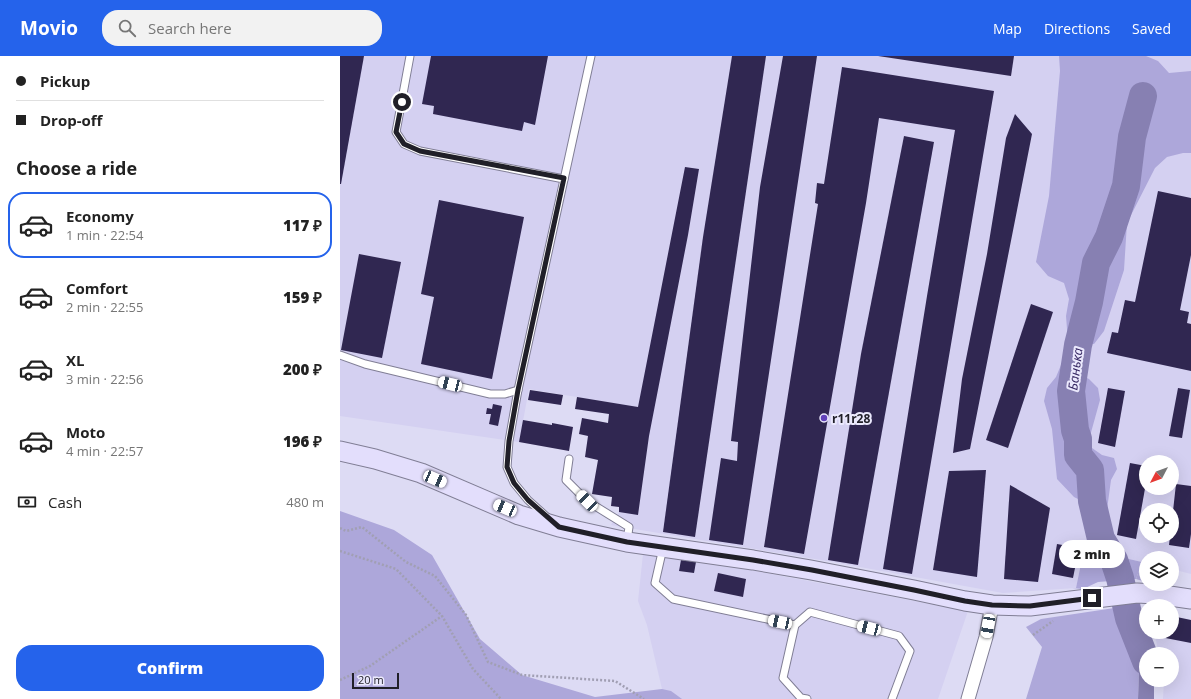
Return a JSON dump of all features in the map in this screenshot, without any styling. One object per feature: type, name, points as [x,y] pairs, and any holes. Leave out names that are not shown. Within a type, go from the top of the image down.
[{"type":"main road","points":[[340,451],[375,459],[421,473],[519,515],[559,527],[627,542],[753,560],[965,601],[992,605],[1030,606],[1137,593],[1191,599]]},
{"type":"street","points":[[968,699],[986,637],[992,605]]},
{"type":"lane","points":[[410,56],[396,132],[404,144],[420,151],[564,178]]},
{"type":"lane","points":[[559,527],[528,500],[514,483],[507,467],[509,441],[518,390],[591,56]]},
{"type":"lane","points":[[340,355],[365,364],[490,394],[505,394],[518,390]]},
{"type":"lane","points":[[569,459],[566,480],[587,501],[629,527],[627,542]]},
{"type":"lane","points":[[663,547],[655,583],[673,599],[795,625]]},
{"type":"lane","points":[[807,699],[801,698],[783,678],[795,625],[810,612],[899,636],[910,652],[892,699]]},
{"type":"path","points":[[340,528],[346,531],[362,527],[406,562],[435,576],[466,615],[488,662],[522,675],[615,681],[644,699]]},
{"type":"path","points":[[340,551],[396,569],[442,616],[473,669],[501,699]]},
{"type":"path","points":[[340,680],[370,666],[442,616]]},
{"type":"path","points":[[1033,635],[1059,618]]},
{"type":"shaded area","points":[[340,56],[1191,56],[1191,574],[1179,571],[1179,551],[1139,551],[1139,561],[1084,549],[1076,588],[1003,593],[827,561],[611,525],[619,512],[637,407],[529,389],[519,442],[340,416]]},
{"type":"shaded area","points":[[1059,56],[1146,56],[1158,61],[1169,73],[1191,71],[1191,153],[1183,153],[1167,157],[1155,168],[1127,223],[1124,270],[1104,331],[1094,344],[1068,342],[1066,316],[1069,299],[1064,283],[1048,276],[1036,262],[1049,196],[1060,71]]},
{"type":"shaded area","points":[[1061,365],[1089,379],[1098,388],[1100,400],[1090,436],[1092,448],[1102,455],[1114,458],[1117,469],[1111,480],[1106,517],[1094,513],[1086,503],[1074,497],[1057,479],[1052,429],[1044,401],[1047,388],[1056,377]]},
{"type":"shaded area","points":[[340,511],[394,530],[432,555],[480,639],[522,675],[595,697],[662,689],[671,691],[682,699],[340,699]]},
{"type":"shaded area","points":[[1084,549],[1139,561],[1139,570],[1136,579],[1098,582],[1083,589],[1072,588],[1076,588]]},
{"type":"shaded area","points":[[643,554],[661,555],[740,568],[968,611],[938,699],[671,699],[662,689],[647,625],[638,601]]},
{"type":"shaded area","points":[[1139,570],[1139,580],[1136,579]]},
{"type":"shaded area","points":[[1135,606],[1139,621],[1139,639],[1144,639],[1146,647],[1139,647],[1139,672],[1126,631],[1121,607]]},
{"type":"shaded area","points":[[1121,607],[1126,631],[1139,672],[1138,699],[1026,699],[1042,647],[1026,627],[1041,619]]},
{"type":"shaded area","points":[[1191,620],[1191,699],[1163,699],[1164,687],[1179,687],[1179,647],[1157,647],[1156,639],[1179,639],[1179,628]]},
{"type":"shaded area","points":[[1139,672],[1139,687],[1154,687],[1154,699],[1138,699]]},
{"type":"building","points":[[340,56],[364,56],[341,184],[340,184]]},
{"type":"building","points":[[431,56],[548,56],[535,125],[524,122],[522,131],[433,114],[434,106],[422,104]]},
{"type":"building","points":[[732,56],[766,56],[695,537],[663,532],[703,237]]},
{"type":"building","points":[[783,56],[817,56],[743,545],[709,540],[721,458],[737,461],[738,442],[731,441],[760,187]]},
{"type":"building","points":[[878,56],[1014,56],[1011,76]]},
{"type":"building","points":[[842,67],[994,91],[912,574],[883,569],[955,130],[879,118],[866,203],[804,554],[764,547],[818,204],[815,203],[817,183],[824,184]]},
{"type":"building","points":[[1015,114],[1032,134],[970,449],[953,453],[962,379],[987,254],[1006,138]]},
{"type":"building","points":[[904,136],[934,142],[858,565],[828,560],[861,354]]},
{"type":"building","points":[[685,167],[699,169],[688,235],[649,436],[638,515],[619,512],[619,507],[611,506],[612,497],[592,494],[598,460],[585,457],[588,436],[579,434],[582,418],[608,423],[609,414],[575,409],[577,397],[638,407]]},
{"type":"building","points":[[1158,191],[1191,198],[1191,255],[1180,310],[1189,312],[1187,323],[1191,324],[1191,371],[1107,353],[1112,332],[1118,333],[1125,300],[1135,302]]},
{"type":"building","points":[[439,200],[524,217],[492,379],[421,364],[434,297],[421,294]]},
{"type":"building","points":[[359,254],[401,262],[382,358],[341,350]]},
{"type":"building","points":[[1031,304],[1053,312],[1008,448],[986,440]]},
{"type":"building","points":[[1108,388],[1125,391],[1115,447],[1098,443]]},
{"type":"building","points":[[1178,388],[1190,390],[1182,438],[1169,436]]},
{"type":"building","points":[[530,390],[563,395],[561,405],[528,400]]},
{"type":"building","points":[[493,404],[502,406],[498,426],[489,424],[491,414],[486,414],[487,408],[492,409]]},
{"type":"building","points":[[523,420],[573,427],[569,451],[519,442]]},
{"type":"building","points":[[1130,463],[1139,465],[1139,495],[1144,495],[1142,503],[1139,503],[1139,522],[1136,539],[1117,535]]},
{"type":"building","points":[[986,470],[977,577],[933,570],[949,471]]},
{"type":"building","points":[[1179,484],[1191,486],[1191,534],[1189,548],[1169,545],[1169,543],[1179,543],[1179,503],[1174,503],[1175,495],[1179,495]]},
{"type":"building","points":[[1010,485],[1050,508],[1038,582],[1004,579]]},
{"type":"building","points":[[1057,544],[1079,548],[1073,578],[1052,574]]},
{"type":"building","points":[[681,560],[696,562],[694,573],[679,571]]},
{"type":"building","points":[[718,573],[746,579],[743,597],[714,591]]},
{"type":"building","points":[[1179,617],[1191,620],[1191,643],[1170,639],[1179,639]]},
{"type":"waterway","name":"Банька","points":[[1140,647],[1129,618],[1120,578],[1114,560],[1101,539],[1092,501],[1090,470],[1078,455],[1078,439],[1075,430],[1071,391],[1078,345],[1089,302],[1096,263],[1109,237],[1126,186],[1132,137],[1143,96]]},
{"type":"place","name":"r11r28","points":[[824,418]]},
{"type":"route","points":[[402,102],[396,132],[404,144],[420,151],[564,178],[518,390],[509,441],[507,467],[514,483],[528,500],[559,527],[627,542],[812,570],[965,601],[992,605],[1030,606],[1092,598]]}]
